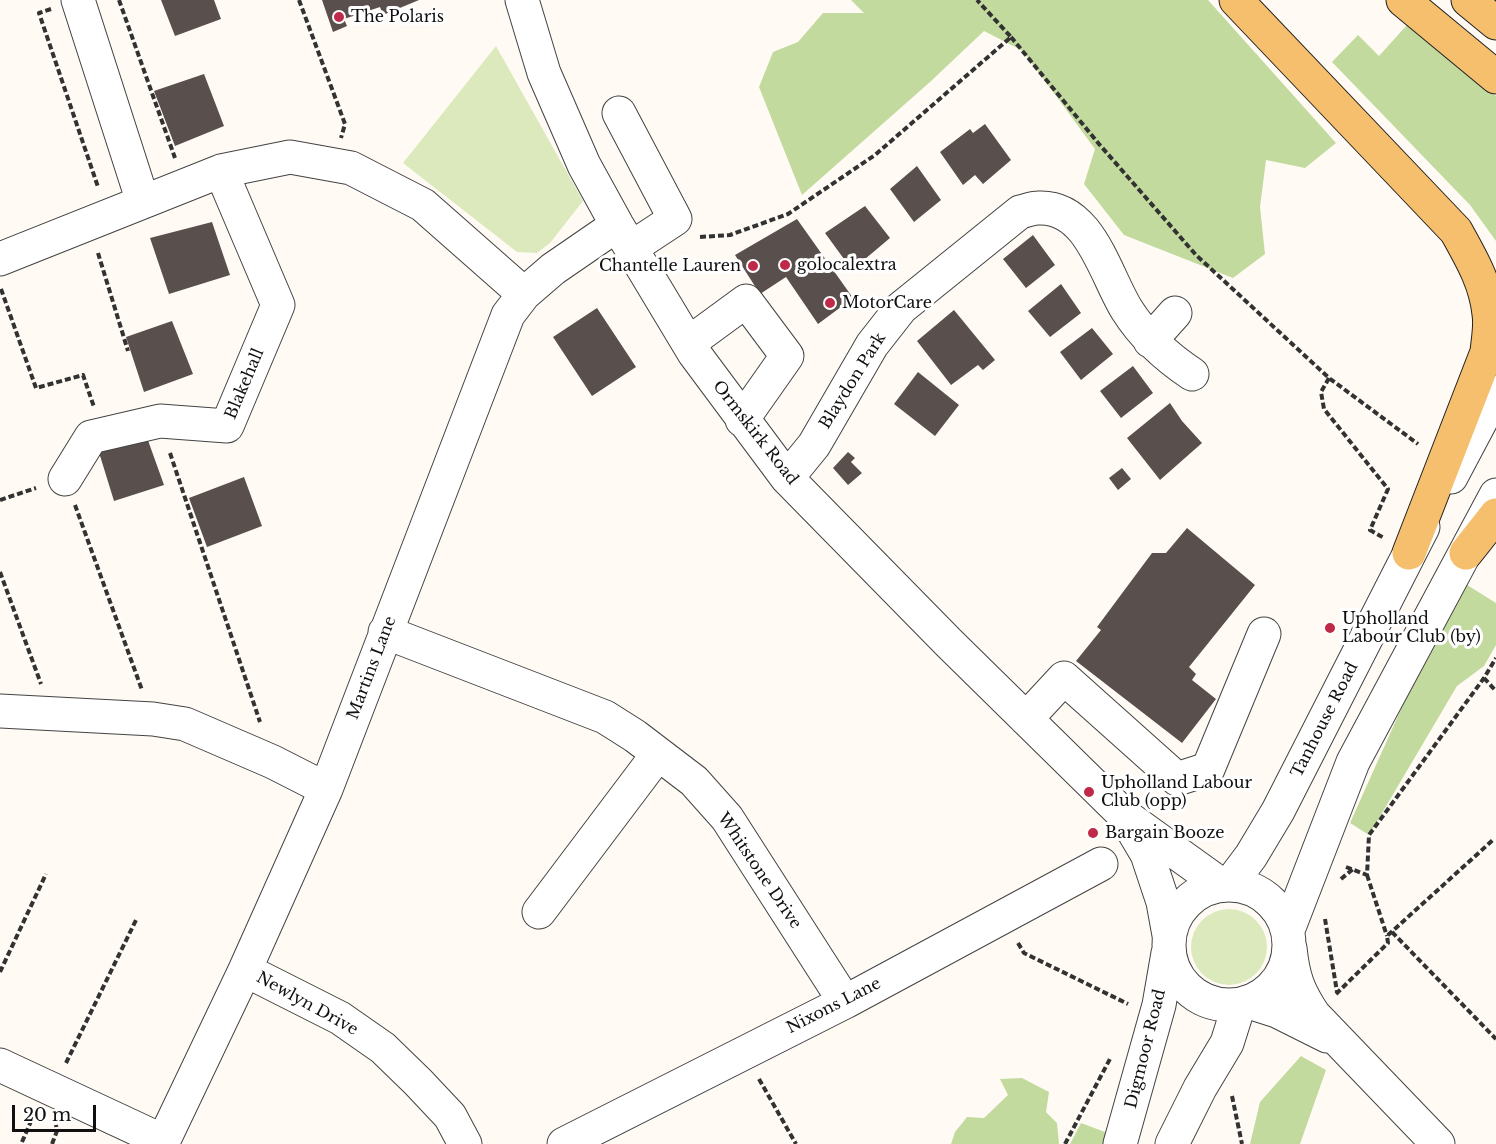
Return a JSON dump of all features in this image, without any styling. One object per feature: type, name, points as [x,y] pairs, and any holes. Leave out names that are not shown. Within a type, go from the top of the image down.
[{"type":"main road","points":[[1236,0],[1456,231],[1473,261],[1484,288],[1490,316],[1487,352],[1410,553]]},
{"type":"main road","points":[[1403,0],[1496,77]]},
{"type":"main road","points":[[1468,0],[1496,23]]},
{"type":"main road","points":[[1466,553],[1496,515]]},
{"type":"street","name":"Ormskirk Road","points":[[522,0],[544,73],[584,165],[624,237],[690,342],[694,353],[786,478],[1124,815],[1225,884]]},
{"type":"street","points":[[68,3],[143,202]]},
{"type":"street","points":[[619,113],[675,219]]},
{"type":"street","points":[[0,259],[221,171],[290,157],[351,168],[423,205],[524,294]]},
{"type":"street","name":"Blakehall","points":[[65,478],[91,437],[160,421],[227,426],[278,305],[221,171]]},
{"type":"street","name":"Blaydon Park","points":[[786,478],[814,445],[872,345],[901,308],[1020,212],[1038,208],[1059,211],[1077,222],[1102,258],[1126,308],[1149,341],[1170,360],[1192,374]]},
{"type":"street","name":"Martins Lane","points":[[162,1143],[245,970],[326,789],[508,315],[524,294],[553,269],[624,237],[675,219]]},
{"type":"street","points":[[690,342],[746,301],[787,356],[742,420]]},
{"type":"street","points":[[1149,341],[1175,313]]},
{"type":"street","name":"Tanhouse Road","points":[[1225,884],[1251,856],[1278,811],[1410,553],[1496,392]]},
{"type":"street","points":[[1173,1144],[1200,1088],[1227,1043],[1244,1004],[1265,994],[1278,981],[1286,965],[1289,939],[1317,855],[1353,762],[1496,495]]},
{"type":"street","name":"Whitstone Drive","points":[[385,632],[605,717],[635,736],[694,781],[727,818],[845,1002]]},
{"type":"street","points":[[1026,719],[1064,678],[1177,778],[1208,769],[1264,634]]},
{"type":"street","points":[[0,711],[153,719],[185,724],[273,762],[326,789]]},
{"type":"street","points":[[539,912],[658,754]]},
{"type":"street","name":"Ormskirk Road","points":[[1124,815],[1147,854],[1163,902],[1168,944]]},
{"type":"street","name":"Nixons Lane","points":[[564,1144],[845,1002],[1101,864]]},
{"type":"street","points":[[1340,1042],[1326,1004],[1300,994],[1292,974],[1289,939],[1280,912],[1267,898],[1250,888],[1225,884],[1202,890],[1186,902],[1174,917],[1168,944],[1173,969],[1181,983],[1193,994],[1207,1002],[1223,1006],[1244,1004],[1277,1011],[1340,1042],[1438,1144]]},
{"type":"street","name":"Digmoor Road","points":[[1120,1144],[1159,1005],[1168,944]]},
{"type":"street","name":"Newlyn Drive","points":[[245,970],[340,1018],[383,1048],[450,1116],[465,1144]]},
{"type":"street","points":[[0,1065],[48,1100],[162,1143]]},
{"type":"path","points":[[119,0],[185,185]]},
{"type":"path","points":[[299,0],[345,124],[334,165]]},
{"type":"path","points":[[977,0],[1196,255],[1329,378],[1418,444]]},
{"type":"path","points":[[68,3],[39,13],[98,220],[128,351]]},
{"type":"path","points":[[675,219],[700,237],[730,235],[788,214],[875,155],[1011,37]]},
{"type":"path","points":[[0,285],[36,388],[83,375],[97,417]]},
{"type":"path","points":[[1329,378],[1320,392],[1324,409],[1388,489],[1370,530],[1410,553]]},
{"type":"path","points":[[160,421],[273,762]]},
{"type":"path","points":[[0,500],[65,478],[153,719]]},
{"type":"path","points":[[0,572],[52,714]]},
{"type":"path","points":[[1326,1004],[1388,943],[1388,936],[1367,875],[1369,835],[1484,678],[1496,658]]},
{"type":"path","points":[[1484,678],[1496,691]]},
{"type":"path","points":[[1388,936],[1495,839]]},
{"type":"path","points":[[1317,855],[1367,875]]},
{"type":"path","points":[[1338,880],[1353,870]]},
{"type":"path","points":[[0,972],[46,874]]},
{"type":"path","points":[[1324,909],[1326,1004]]},
{"type":"path","points":[[23,1143],[35,1112],[48,1100],[136,918]]},
{"type":"path","points":[[1002,918],[1024,953],[1137,1009]]},
{"type":"path","points":[[1392,932],[1496,1039]]},
{"type":"path","points":[[1065,1144],[1115,1048]]},
{"type":"path","points":[[744,1053],[796,1144]]},
{"type":"path","points":[[1231,1094],[1242,1144]]},
{"type":"green space","points":[[851,0],[1208,0],[1336,143],[1305,168],[1266,160],[1260,207],[1265,254],[1233,278],[1124,235],[1084,184],[1095,149],[1023,51],[984,31],[802,195],[759,87],[773,52],[798,42],[823,13],[864,13]]},
{"type":"green space","points":[[1407,25],[1496,96],[1496,241],[1470,205],[1332,62],[1358,35],[1379,56]]},
{"type":"green space","points":[[496,46],[583,201],[550,243],[537,253],[517,252],[403,163]]},
{"type":"green space","points":[[1464,583],[1496,603],[1496,645],[1484,666],[1457,686],[1369,835],[1350,823],[1450,600]]},
{"type":"green space","points":[[1229,909],[1243,912],[1256,920],[1264,933],[1267,947],[1264,961],[1256,974],[1243,982],[1229,985],[1215,982],[1202,974],[1194,961],[1191,947],[1194,933],[1202,920],[1215,912]]},
{"type":"green space","points":[[1301,1056],[1326,1070],[1300,1144],[1250,1144],[1260,1102]]},
{"type":"green space","points":[[1022,1078],[1049,1092],[1046,1112],[1057,1123],[1059,1144],[951,1144],[955,1132],[967,1117],[984,1118],[1008,1095],[1000,1079]]},
{"type":"green space","points":[[1081,1123],[1105,1132],[1108,1144],[1070,1144]]},
{"type":"building","points":[[161,0],[214,0],[221,19],[175,36]]},
{"type":"building","name":"The Polaris","points":[[322,0],[419,0],[383,15],[380,7],[344,19],[347,26],[333,32]]},
{"type":"building","points":[[204,74],[224,126],[175,146],[154,91]]},
{"type":"building","points":[[985,124],[1011,160],[983,184],[975,175],[963,185],[940,152],[970,129],[973,133]]},
{"type":"building","points":[[917,166],[941,200],[914,222],[890,189]]},
{"type":"building","points":[[865,206],[890,238],[852,270],[825,233]]},
{"type":"building","points":[[797,219],[853,298],[818,324],[786,277],[760,294],[735,255]]},
{"type":"building","points":[[212,222],[230,275],[169,294],[150,238]]},
{"type":"building","points":[[1033,235],[1055,265],[1026,288],[1003,259]]},
{"type":"building","points":[[1061,284],[1081,313],[1050,337],[1028,311]]},
{"type":"building","points":[[597,308],[636,367],[592,396],[553,337]]},
{"type":"building","points":[[954,310],[995,360],[983,370],[978,365],[951,385],[917,341]]},
{"type":"building","points":[[172,321],[193,374],[144,392],[126,337]]},
{"type":"building","points":[[1092,328],[1113,354],[1081,380],[1060,352]]},
{"type":"building","points":[[1133,366],[1153,393],[1121,418],[1100,391]]},
{"type":"building","points":[[918,372],[959,405],[935,436],[894,404]]},
{"type":"building","points":[[1170,403],[1182,421],[1202,443],[1160,480],[1127,438]]},
{"type":"building","points":[[145,432],[164,485],[114,501],[97,446]]},
{"type":"building","points":[[848,452],[855,458],[851,462],[862,473],[848,485],[833,468]]},
{"type":"building","points":[[1122,468],[1131,479],[1118,490],[1109,478]]},
{"type":"building","points":[[244,477],[262,526],[207,547],[189,498]]},
{"type":"building","points":[[1187,528],[1255,585],[1189,667],[1196,674],[1192,680],[1216,699],[1182,743],[1076,661],[1101,630],[1097,627],[1152,553],[1166,553]]},
{"type":"place","name":"The Polaris","points":[[339,17]]},
{"type":"place","name":"golocalextra","points":[[785,265]]},
{"type":"place","name":"Chantelle Lauren","points":[[753,266]]},
{"type":"place","name":"MotorCare","points":[[830,303]]},
{"type":"place","name":"Upholland Labour Club (by)","points":[[1330,628]]},
{"type":"place","name":"Upholland Labour Club (opp)","points":[[1089,792]]},
{"type":"place","name":"Bargain Booze","points":[[1093,833]]}]
